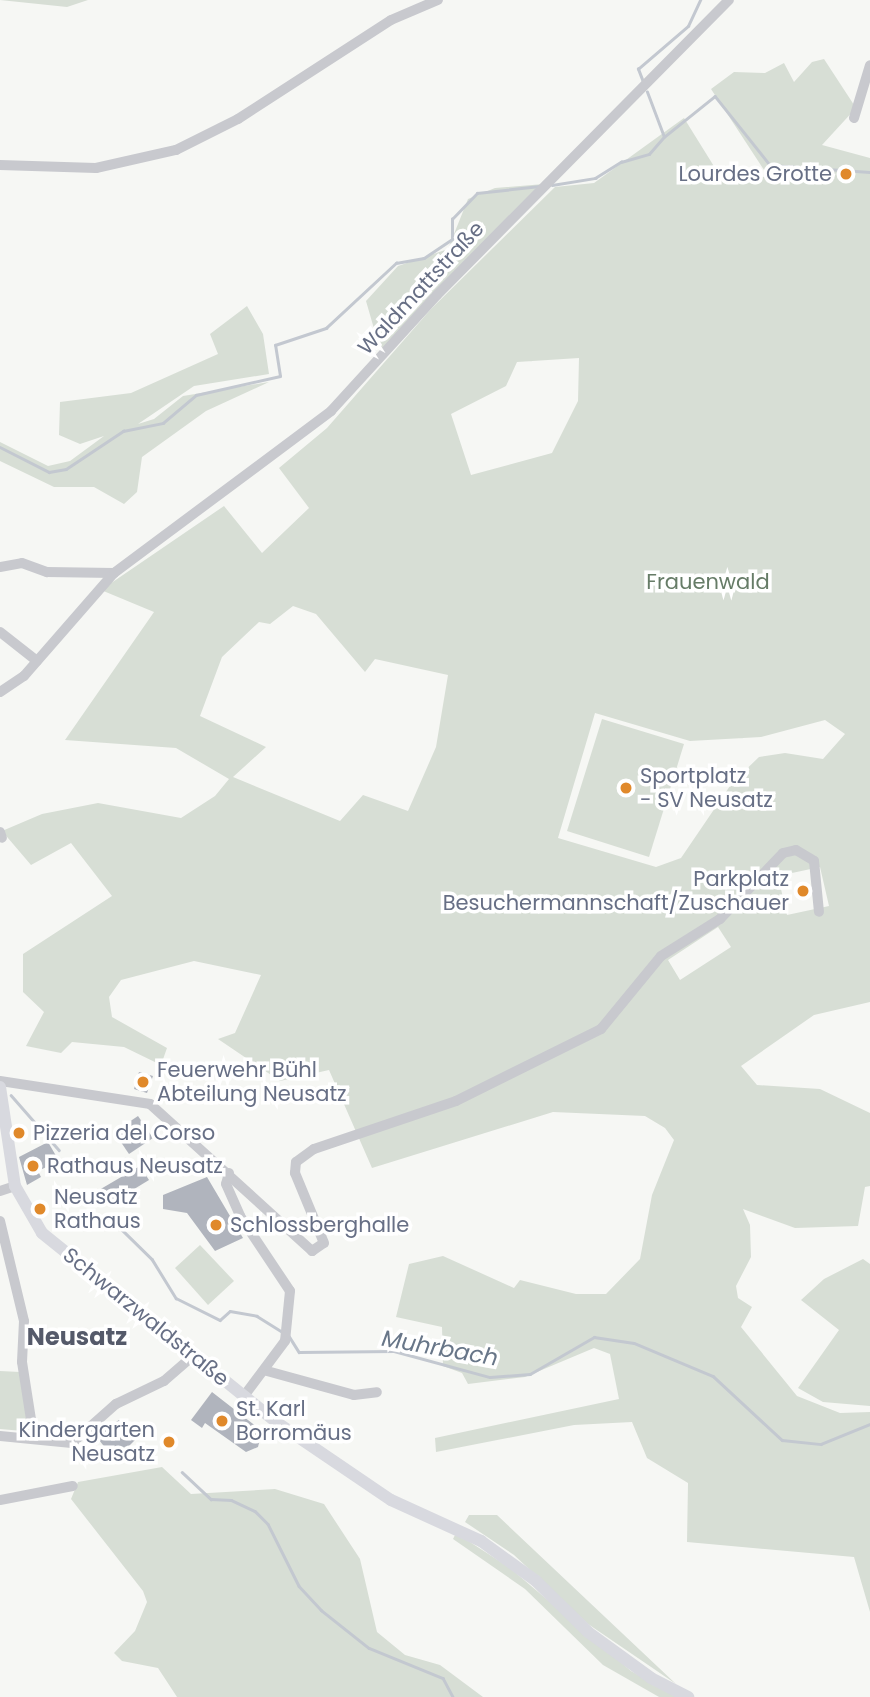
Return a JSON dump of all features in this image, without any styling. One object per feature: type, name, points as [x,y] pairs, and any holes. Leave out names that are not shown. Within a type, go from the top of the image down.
[{"type":"main road","name":"Schwarzwaldstraße","points":[[0,1087],[15,1186],[42,1233],[101,1276],[192,1357],[364,1483],[508,1559],[588,1632],[651,1678],[688,1697]]},
{"type":"street","points":[[0,165],[96,168],[176,150],[238,119],[391,20],[438,0]]},
{"type":"street","name":"Waldmattstraße","points":[[0,692],[37,661],[114,573],[331,411],[437,295],[729,0]]},
{"type":"street","points":[[854,118],[870,65]]},
{"type":"street","points":[[0,567],[22,563],[47,572],[114,573]]},
{"type":"street","points":[[0,632],[37,661]]},
{"type":"street","points":[[0,1081],[149,1104],[281,1218],[306,1250],[319,1249],[322,1237],[295,1173],[296,1162],[314,1149],[456,1101],[601,1029],[661,956],[720,919],[783,853],[796,850],[814,861],[819,912]]},
{"type":"street","points":[[229,1173],[226,1184],[240,1216],[290,1291],[290,1330],[267,1371],[244,1396]]},
{"type":"street","points":[[0,1191],[15,1186]]},
{"type":"street","points":[[0,1221],[24,1321],[22,1362],[34,1439]]},
{"type":"street","points":[[0,1436],[34,1439],[50,1445],[72,1443],[116,1404],[164,1381],[192,1357]]},
{"type":"street","points":[[267,1371],[354,1395],[377,1392]]},
{"type":"street","points":[[0,1500],[74,1486]]},
{"type":"green space","points":[[0,0],[88,0],[67,7]]},
{"type":"green space","name":"Frauenwald","points":[[824,59],[856,108],[822,145],[870,158],[870,1002],[814,1015],[741,1066],[757,1085],[820,1089],[870,1113],[870,1186],[865,1187],[858,1226],[795,1228],[743,1209],[750,1225],[751,1257],[736,1286],[738,1298],[752,1307],[741,1327],[797,1396],[840,1413],[870,1412],[870,1612],[854,1557],[687,1542],[688,1483],[647,1458],[632,1422],[574,1425],[436,1452],[435,1438],[619,1399],[610,1354],[594,1348],[525,1377],[468,1384],[462,1373],[443,1366],[442,1327],[396,1317],[409,1264],[443,1256],[514,1288],[520,1280],[576,1294],[606,1294],[640,1259],[652,1195],[674,1140],[665,1128],[645,1116],[553,1112],[372,1168],[329,1070],[280,1081],[218,1039],[235,1033],[261,975],[194,961],[121,980],[109,997],[112,1017],[167,1048],[161,1065],[124,1047],[72,1042],[61,1053],[26,1046],[44,1012],[23,992],[23,954],[112,896],[71,843],[31,865],[2,831],[42,814],[98,803],[181,818],[215,796],[229,779],[176,748],[65,740],[154,612],[101,590],[224,506],[262,553],[309,508],[279,468],[327,428],[431,309],[555,187],[594,183],[684,118],[720,176],[731,183],[768,176],[711,89],[734,72],[765,73],[784,63],[794,82],[812,62]],"holes":[[[579,358],[578,401],[552,453],[471,475],[451,414],[506,386],[517,362]],[[293,606],[316,614],[365,672],[375,659],[448,675],[436,747],[408,811],[363,795],[340,821],[233,777],[266,747],[200,716],[222,657],[259,622],[270,624]],[[595,713],[690,741],[761,737],[825,720],[845,734],[823,759],[785,753],[759,757],[732,783],[681,858],[656,867],[558,838]],[[820,867],[829,906],[787,915],[778,876]],[[718,927],[731,947],[680,980],[668,960]]]},
{"type":"green space","points":[[544,184],[381,353],[366,301],[398,266],[448,249],[468,199],[495,188]]},
{"type":"green space","points":[[247,306],[263,334],[269,374],[194,386],[138,424],[154,419],[183,396],[269,382],[206,411],[142,457],[137,492],[124,504],[94,487],[54,487],[0,461],[0,442],[48,466],[70,461],[104,436],[80,444],[59,435],[60,402],[131,393],[218,354],[210,334]]},
{"type":"green space","name":"Sportplatz - SV Neusatz","points":[[602,719],[684,744],[649,857],[567,831]]},
{"type":"green space","points":[[200,1245],[234,1281],[208,1305],[175,1268]]},
{"type":"green space","points":[[863,1259],[870,1264],[870,1406],[823,1402],[798,1388],[839,1330],[801,1300],[824,1279]]},
{"type":"green space","points":[[0,1371],[20,1372],[28,1421],[23,1431],[0,1429]]},
{"type":"green space","points":[[162,1467],[191,1494],[275,1489],[324,1504],[360,1559],[377,1632],[405,1655],[440,1665],[483,1697],[177,1697],[158,1668],[122,1661],[114,1653],[135,1631],[147,1602],[143,1591],[71,1499],[78,1482]]},
{"type":"green space","points":[[469,1515],[497,1515],[676,1684],[588,1624],[514,1555],[465,1522]]},
{"type":"green space","points":[[456,1533],[510,1568],[631,1671],[677,1697],[659,1697],[603,1665],[525,1589],[453,1539]]},
{"type":"building","name":"Feuerwehr Bühl Abteilung Neusatz","points":[[139,1072],[153,1076],[147,1093],[134,1089]]},
{"type":"building","points":[[138,1116],[153,1138],[129,1154],[114,1132]]},
{"type":"building","name":"Rathaus Neusatz","points":[[48,1142],[59,1161],[38,1171],[41,1177],[27,1185],[19,1157]]},
{"type":"building","points":[[140,1166],[149,1180],[108,1205],[99,1190]]},
{"type":"building","name":"Schlossberghalle","points":[[207,1177],[243,1238],[215,1251],[187,1213],[163,1209],[163,1195]]},
{"type":"building","name":"St. Karl Borromäus","points":[[212,1392],[262,1431],[258,1447],[246,1452],[205,1423],[202,1428],[191,1420]]},
{"type":"building","points":[[119,1420],[136,1439],[115,1460],[95,1435]]},
{"type":"waterway","points":[[643,82],[638,69],[688,26],[700,0]]},
{"type":"waterway","points":[[552,185],[595,178],[621,162],[649,154],[664,137],[647,92]]},
{"type":"waterway","points":[[664,137],[715,96],[770,165],[870,172]]},
{"type":"waterway","points":[[0,447],[49,472],[66,469],[123,431],[163,423],[196,395],[280,376],[275,345],[326,328],[396,263],[424,258],[452,239],[452,219],[477,193],[540,186]]},
{"type":"waterway","name":"Muhrbach","points":[[11,1095],[59,1150]]},
{"type":"waterway","name":"Muhrbach","points":[[107,1215],[152,1259],[176,1298],[220,1320],[230,1311],[257,1316],[284,1333]]},
{"type":"waterway","name":"Muhrbach","points":[[289,1336],[299,1352],[394,1351],[490,1377],[530,1374],[594,1337],[634,1343],[713,1376],[782,1440],[821,1444],[870,1424]]},
{"type":"waterway","points":[[182,1472],[211,1499],[231,1500],[255,1511],[268,1524],[299,1586],[321,1610],[369,1648],[443,1678],[453,1697]]},
{"type":"place","name":"Lourdes Grotte","points":[[846,174]]},
{"type":"place","name":"Sportplatz - SV Neusatz","points":[[626,788]]},
{"type":"place","name":"Parkplatz Besuchermannschaft/Zuschauer","points":[[803,891]]},
{"type":"place","name":"Feuerwehr Bühl Abteilung Neusatz","points":[[143,1082]]},
{"type":"place","name":"Pizzeria del Corso","points":[[19,1133]]},
{"type":"place","name":"Rathaus Neusatz","points":[[33,1166]]},
{"type":"place","name":"Neusatz Rathaus","points":[[40,1209]]},
{"type":"place","name":"Schlossberghalle","points":[[216,1225]]},
{"type":"place","name":"St. Karl Borromäus","points":[[222,1421]]},
{"type":"place","name":"Kindergarten Neusatz","points":[[169,1442]]},
{"type":"district","name":"Neusatz","points":[[77,1337]]}]
